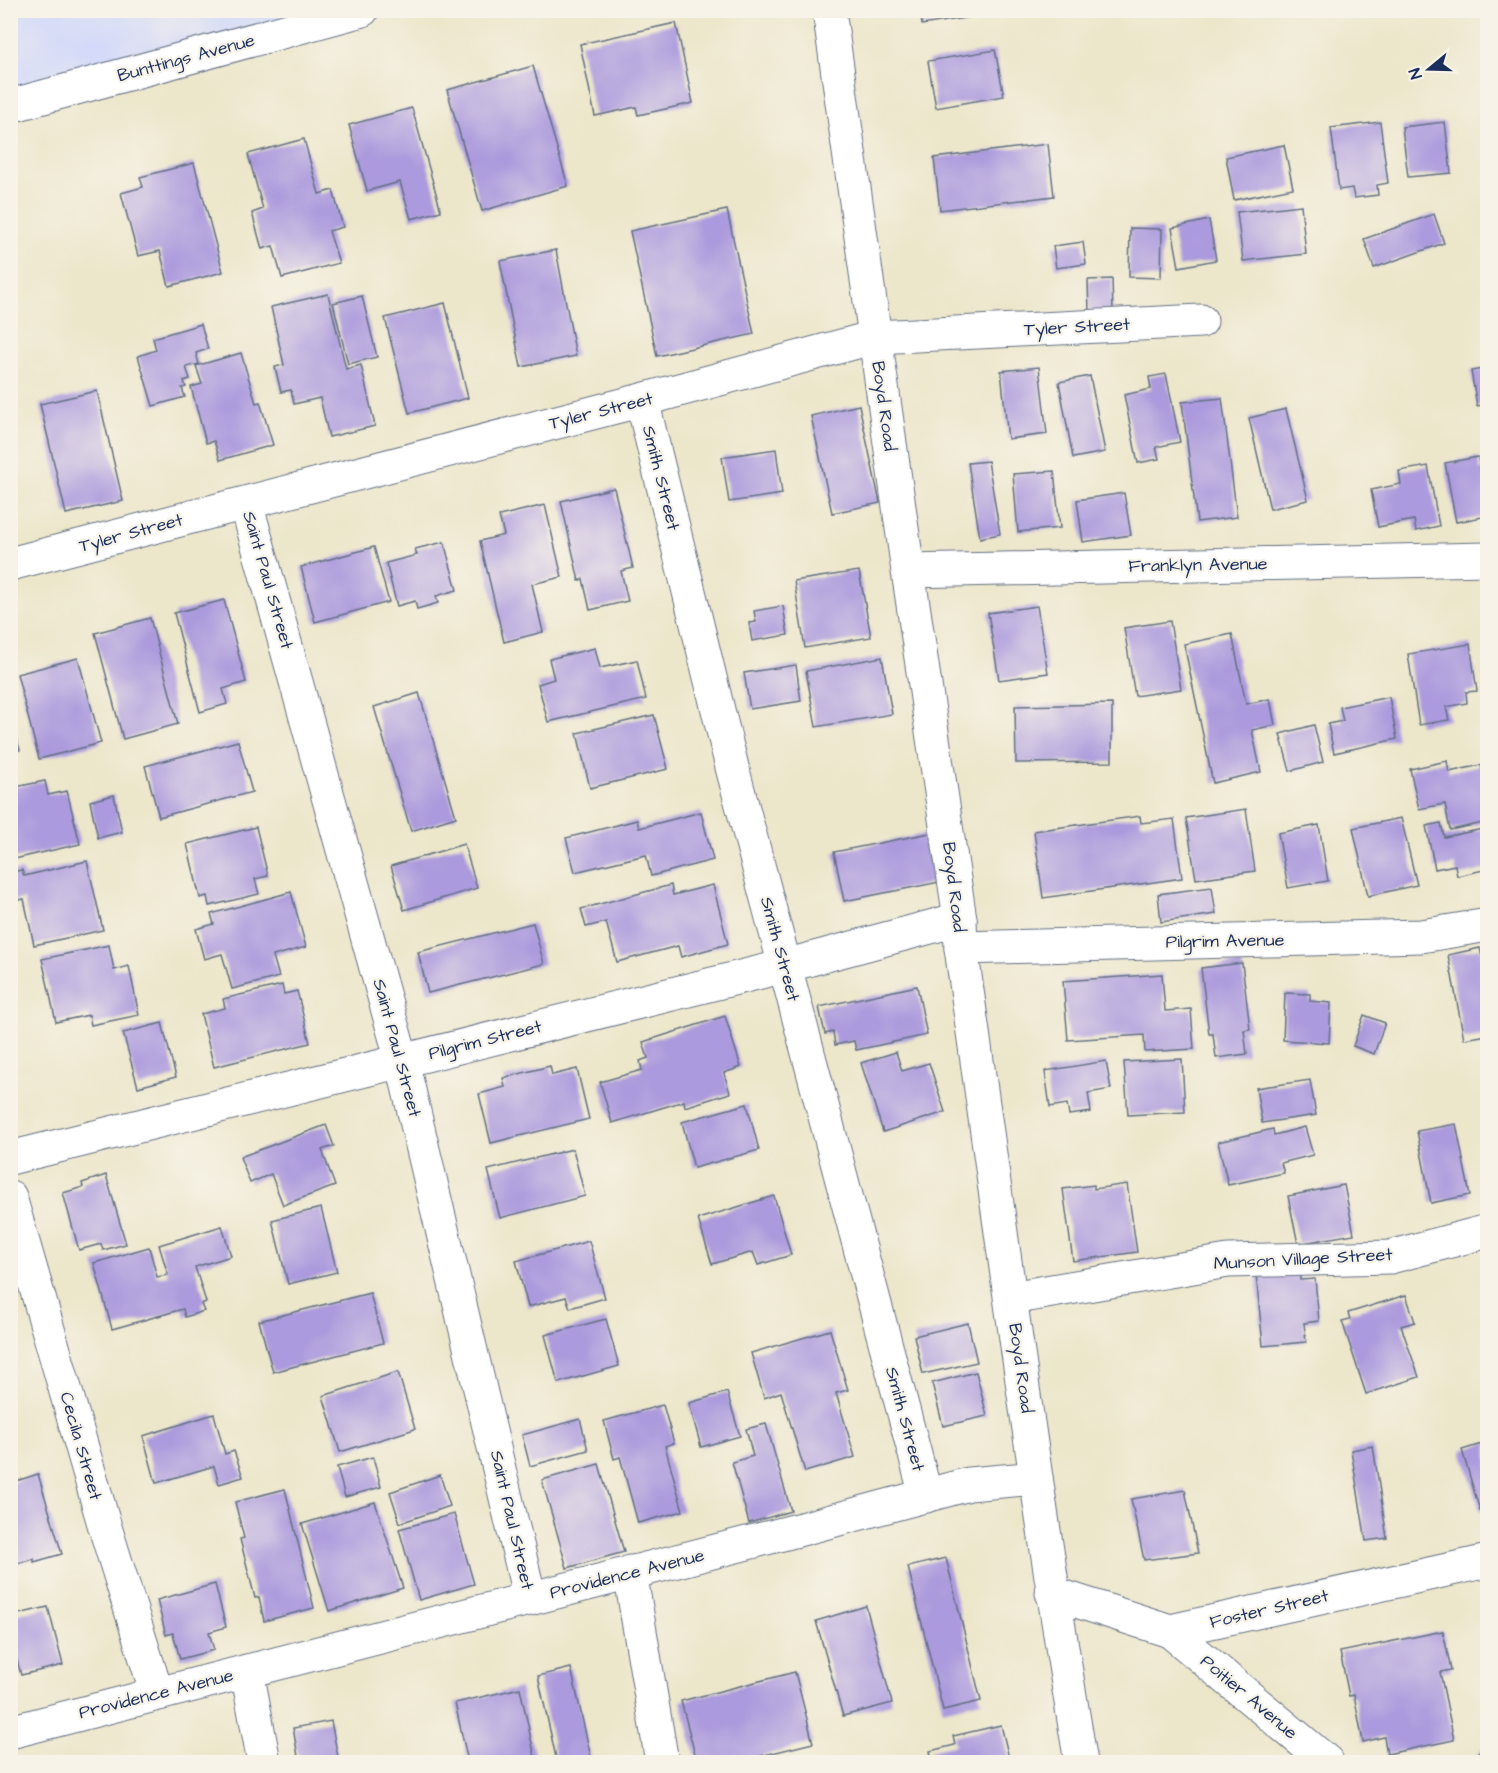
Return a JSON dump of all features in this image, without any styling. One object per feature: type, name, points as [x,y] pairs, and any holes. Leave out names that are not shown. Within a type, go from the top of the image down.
[{"type":"street","name":"Bunttings Avenue","points":[[10,106],[362,10]]},
{"type":"street","name":"Boyd Road","points":[[829,10],[1052,1593],[1081,1762]]},
{"type":"street","name":"Tyler Street","points":[[10,564],[875,337],[1201,321]]},
{"type":"street","name":"Smith Street","points":[[642,400],[733,771],[926,1496]]},
{"type":"street","name":"Saint Paul Street","points":[[246,502],[402,1061],[530,1599]]},
{"type":"street","name":"Franklyn Avenue","points":[[908,571],[1488,559]]},
{"type":"street","name":"Pilgrim Avenue","points":[[960,934],[1421,936],[1488,925]]},
{"type":"street","name":"Pilgrim Street","points":[[10,1158],[785,966],[960,934]]},
{"type":"street","name":"Cecila Street","points":[[10,1197],[104,1524],[157,1694]]},
{"type":"street","name":"Munson Village Street","points":[[1011,1298],[1228,1261],[1390,1257],[1488,1231]]},
{"type":"street","name":"Providence Avenue","points":[[10,1732],[969,1484],[1036,1478]]},
{"type":"street","name":"Foster Street","points":[[1170,1631],[1488,1561]]},
{"type":"street","points":[[630,1572],[662,1762]]},
{"type":"street","points":[[1052,1593],[1170,1631]]},
{"type":"street","name":"Poitier Avenue","points":[[1170,1631],[1327,1762]]},
{"type":"street","points":[[247,1671],[264,1762]]},
{"type":"shaded area","points":[[11,11],[333,11],[11,97]]},
{"type":"building","points":[[920,10],[1002,10],[1002,12],[922,25]]},
{"type":"building","points":[[676,23],[693,103],[638,115],[636,107],[595,116],[580,44]]},
{"type":"building","points":[[995,50],[1004,96],[936,108],[928,61]]},
{"type":"building","points":[[533,66],[568,186],[482,211],[447,90]]},
{"type":"building","points":[[412,108],[441,211],[411,219],[400,182],[367,191],[349,125]]},
{"type":"building","points":[[1380,122],[1388,183],[1377,185],[1378,195],[1354,198],[1352,188],[1339,190],[1331,128]]},
{"type":"building","points":[[1445,122],[1451,173],[1408,177],[1402,127]]},
{"type":"building","points":[[304,139],[319,194],[333,190],[343,227],[329,231],[339,263],[282,278],[273,246],[262,249],[252,213],[263,209],[248,154]]},
{"type":"building","points":[[1048,144],[1054,196],[940,210],[934,158]]},
{"type":"building","points":[[1284,145],[1293,188],[1234,200],[1226,157]]},
{"type":"building","points":[[194,163],[223,272],[169,286],[160,251],[138,256],[121,193],[143,187],[140,177]]},
{"type":"building","points":[[1301,205],[1306,254],[1243,261],[1237,212]]},
{"type":"building","points":[[727,210],[754,334],[657,356],[630,231]]},
{"type":"building","points":[[1434,214],[1444,243],[1374,268],[1364,239]]},
{"type":"building","points":[[1209,220],[1216,260],[1179,267],[1172,228]]},
{"type":"building","points":[[1130,228],[1162,229],[1161,278],[1129,277]]},
{"type":"building","points":[[1083,242],[1086,264],[1056,268],[1053,246]]},
{"type":"building","points":[[556,250],[576,356],[521,367],[500,261]]},
{"type":"building","points":[[1112,279],[1113,312],[1089,313],[1088,280]]},
{"type":"building","points":[[328,294],[346,369],[361,365],[375,426],[329,437],[320,398],[294,404],[291,390],[281,392],[275,367],[284,365],[271,307]]},
{"type":"building","points":[[362,296],[377,357],[348,364],[333,303]]},
{"type":"building","points":[[445,303],[468,398],[409,413],[385,318]]},
{"type":"building","points":[[201,324],[208,349],[196,353],[199,364],[186,367],[190,379],[184,381],[186,387],[182,388],[185,397],[153,406],[138,356],[156,350],[153,338]]},
{"type":"building","points":[[241,353],[256,403],[260,402],[273,445],[220,460],[214,441],[206,443],[191,387],[202,384],[196,366]]},
{"type":"building","points":[[1039,367],[1047,434],[1008,439],[1001,371]]},
{"type":"building","points":[[1488,368],[1488,404],[1477,406],[1471,371]]},
{"type":"building","points":[[1166,374],[1180,442],[1156,447],[1159,459],[1138,463],[1124,395],[1151,389],[1149,377]]},
{"type":"building","points":[[1090,376],[1105,452],[1073,458],[1059,382]]},
{"type":"building","points":[[97,391],[123,501],[66,514],[40,404]]},
{"type":"building","points":[[1222,398],[1237,517],[1197,522],[1182,402]]},
{"type":"building","points":[[859,405],[880,503],[832,513],[811,416]]},
{"type":"building","points":[[1286,409],[1308,500],[1270,509],[1249,418]]},
{"type":"building","points":[[776,449],[782,494],[729,502],[722,457]]},
{"type":"building","points":[[1478,457],[1480,470],[1488,469],[1488,516],[1456,522],[1445,463]]},
{"type":"building","points":[[988,461],[1000,534],[980,538],[968,463]]},
{"type":"building","points":[[1428,466],[1439,526],[1416,531],[1414,520],[1378,527],[1371,490],[1401,484],[1399,471]]},
{"type":"building","points":[[1054,471],[1060,528],[1018,532],[1013,474]]},
{"type":"building","points":[[614,488],[633,568],[621,571],[628,601],[590,610],[583,579],[579,581],[561,501]]},
{"type":"building","points":[[1124,493],[1131,535],[1083,542],[1077,500]]},
{"type":"building","points":[[545,505],[562,577],[532,584],[543,632],[504,642],[480,541],[504,535],[499,516]]},
{"type":"building","points":[[444,542],[457,590],[436,596],[438,603],[417,609],[415,601],[397,606],[386,563],[417,555],[415,549]]},
{"type":"building","points":[[374,547],[389,602],[315,622],[301,567]]},
{"type":"building","points":[[859,571],[871,637],[805,648],[794,581]]},
{"type":"building","points":[[224,600],[246,682],[223,689],[227,704],[200,712],[174,613]]},
{"type":"building","points":[[783,606],[788,635],[752,641],[749,623],[756,622],[754,611]]},
{"type":"building","points":[[1037,606],[1048,673],[999,680],[988,613]]},
{"type":"building","points":[[150,618],[178,724],[123,739],[95,633]]},
{"type":"building","points":[[1170,621],[1181,689],[1135,696],[1124,628]]},
{"type":"building","points":[[1232,634],[1246,704],[1270,699],[1275,725],[1252,730],[1261,772],[1213,783],[1184,644]]},
{"type":"building","points":[[1470,644],[1477,691],[1466,692],[1467,703],[1446,707],[1449,720],[1419,725],[1408,654]]},
{"type":"building","points":[[595,648],[600,668],[637,660],[646,699],[548,722],[538,684],[554,679],[549,659]]},
{"type":"building","points":[[882,657],[892,714],[816,727],[806,671]]},
{"type":"building","points":[[78,658],[101,743],[39,759],[17,674]]},
{"type":"building","points":[[796,665],[801,701],[750,709],[744,673]]},
{"type":"building","points":[[419,693],[456,817],[411,831],[374,707]]},
{"type":"building","points":[[1389,697],[1397,739],[1334,753],[1328,724],[1343,721],[1340,707]]},
{"type":"building","points":[[1112,704],[1112,762],[1016,763],[1015,706]]},
{"type":"building","points":[[654,715],[668,769],[590,788],[577,733]]},
{"type":"building","points":[[10,717],[20,750],[10,752]]},
{"type":"building","points":[[1314,725],[1323,762],[1290,771],[1280,734]]},
{"type":"building","points":[[238,741],[252,792],[159,817],[145,766]]},
{"type":"building","points":[[1447,761],[1449,772],[1481,765],[1488,792],[1488,822],[1450,830],[1445,804],[1419,809],[1410,769]]},
{"type":"building","points":[[45,781],[48,795],[67,791],[80,844],[10,860],[10,788]]},
{"type":"building","points":[[114,795],[122,832],[98,838],[90,801]]},
{"type":"building","points":[[1246,809],[1255,871],[1196,879],[1186,818]]},
{"type":"building","points":[[701,812],[713,860],[651,876],[646,855],[575,872],[566,838],[637,820],[639,828]]},
{"type":"building","points":[[1140,816],[1141,823],[1174,819],[1182,878],[1043,898],[1034,831]]},
{"type":"building","points":[[1401,818],[1417,885],[1368,896],[1353,828]]},
{"type":"building","points":[[1441,823],[1444,837],[1488,828],[1488,869],[1457,876],[1455,865],[1435,869],[1426,826]]},
{"type":"building","points":[[1319,825],[1328,881],[1288,888],[1278,833]]},
{"type":"building","points":[[256,827],[268,876],[255,879],[259,894],[209,906],[207,896],[200,898],[187,844]]},
{"type":"building","points":[[930,833],[940,882],[844,901],[834,852]]},
{"type":"building","points":[[464,844],[477,888],[404,910],[391,866]]},
{"type":"building","points":[[87,861],[103,930],[34,945],[24,899],[10,902],[10,872],[22,870],[24,876]]},
{"type":"building","points":[[671,885],[673,895],[713,885],[728,944],[681,957],[678,946],[617,962],[606,922],[586,927],[581,909]]},
{"type":"building","points":[[1212,887],[1216,914],[1161,922],[1158,894]]},
{"type":"building","points":[[291,892],[306,947],[273,956],[279,977],[232,989],[222,954],[204,959],[196,929],[214,924],[211,914]]},
{"type":"building","points":[[533,923],[544,964],[428,993],[418,952]]},
{"type":"building","points":[[109,945],[114,970],[129,966],[139,1015],[91,1025],[89,1015],[56,1022],[42,959]]},
{"type":"building","points":[[1480,948],[1488,983],[1488,1035],[1464,1039],[1448,955]]},
{"type":"building","points":[[1242,963],[1250,1029],[1244,1030],[1247,1054],[1216,1058],[1213,1034],[1209,1034],[1201,968]]},
{"type":"building","points":[[1162,974],[1165,1011],[1191,1009],[1194,1049],[1145,1052],[1144,1035],[1068,1040],[1063,981]]},
{"type":"building","points":[[282,985],[284,994],[297,991],[310,1043],[214,1067],[201,1014],[225,1008],[223,999]]},
{"type":"building","points":[[917,986],[927,1035],[856,1050],[854,1041],[835,1045],[833,1032],[825,1034],[819,1007]]},
{"type":"building","points":[[1285,993],[1310,994],[1310,1001],[1331,1003],[1329,1043],[1283,1040]]},
{"type":"building","points":[[1364,1015],[1385,1023],[1374,1054],[1353,1046]]},
{"type":"building","points":[[725,1016],[741,1067],[724,1073],[730,1093],[685,1107],[684,1101],[612,1123],[600,1082],[642,1070],[640,1061],[648,1058],[643,1042]]},
{"type":"building","points":[[162,1023],[176,1077],[138,1087],[123,1033]]},
{"type":"building","points":[[896,1052],[902,1071],[929,1063],[945,1112],[883,1132],[861,1063]]},
{"type":"building","points":[[1182,1059],[1185,1112],[1128,1115],[1124,1062]]},
{"type":"building","points":[[1106,1061],[1111,1089],[1088,1093],[1091,1112],[1069,1115],[1067,1104],[1050,1107],[1045,1071]]},
{"type":"building","points":[[550,1066],[552,1075],[577,1069],[589,1119],[491,1143],[479,1094],[505,1087],[503,1078]]},
{"type":"building","points":[[1310,1080],[1316,1115],[1262,1123],[1256,1088]]},
{"type":"building","points":[[747,1104],[759,1150],[694,1168],[682,1122]]},
{"type":"building","points":[[1456,1124],[1470,1195],[1431,1203],[1417,1131]]},
{"type":"building","points":[[326,1125],[334,1146],[322,1150],[335,1186],[283,1205],[271,1174],[250,1183],[240,1157]]},
{"type":"building","points":[[1305,1127],[1313,1155],[1281,1163],[1284,1173],[1228,1185],[1218,1142],[1273,1129],[1274,1135]]},
{"type":"building","points":[[573,1149],[585,1196],[500,1218],[488,1170]]},
{"type":"building","points":[[106,1175],[126,1244],[103,1250],[101,1244],[79,1250],[63,1193],[83,1187],[82,1183]]},
{"type":"building","points":[[1127,1184],[1137,1252],[1073,1261],[1063,1189],[1094,1185],[1094,1189]]},
{"type":"building","points":[[1344,1185],[1354,1234],[1298,1244],[1288,1196]]},
{"type":"building","points":[[774,1196],[791,1255],[758,1265],[753,1252],[712,1264],[698,1219]]},
{"type":"building","points":[[321,1208],[337,1272],[288,1284],[272,1220]]},
{"type":"building","points":[[222,1226],[231,1256],[195,1267],[206,1302],[201,1304],[204,1311],[185,1317],[183,1309],[112,1329],[94,1263],[149,1247],[157,1277],[168,1275],[159,1245]]},
{"type":"building","points":[[589,1241],[605,1298],[570,1308],[566,1297],[528,1307],[516,1261]]},
{"type":"building","points":[[1299,1269],[1300,1280],[1315,1279],[1319,1321],[1304,1323],[1306,1342],[1263,1346],[1256,1274]]},
{"type":"building","points":[[370,1293],[383,1343],[273,1372],[259,1321]]},
{"type":"building","points":[[1406,1295],[1415,1322],[1401,1326],[1419,1377],[1366,1394],[1342,1321],[1350,1319],[1348,1313]]},
{"type":"building","points":[[606,1319],[619,1366],[558,1383],[545,1335]]},
{"type":"building","points":[[968,1323],[977,1362],[923,1374],[914,1336]]},
{"type":"building","points":[[830,1330],[848,1390],[836,1393],[855,1457],[805,1472],[781,1392],[764,1398],[751,1353]]},
{"type":"building","points":[[398,1372],[415,1429],[340,1452],[323,1396]]},
{"type":"building","points":[[976,1372],[987,1416],[943,1426],[932,1383]]},
{"type":"building","points":[[727,1392],[740,1436],[701,1447],[689,1403]]},
{"type":"building","points":[[663,1405],[674,1443],[665,1446],[683,1511],[638,1523],[620,1457],[614,1459],[604,1421]]},
{"type":"building","points":[[214,1414],[225,1454],[234,1451],[243,1477],[219,1484],[214,1466],[156,1483],[143,1436]]},
{"type":"building","points":[[580,1419],[588,1450],[530,1466],[522,1435]]},
{"type":"building","points":[[766,1424],[791,1511],[749,1523],[732,1462],[753,1456],[746,1429]]},
{"type":"building","points":[[1488,1442],[1488,1509],[1480,1511],[1462,1450]]},
{"type":"building","points":[[1373,1446],[1387,1538],[1366,1541],[1351,1450]]},
{"type":"building","points":[[373,1457],[381,1487],[345,1497],[337,1467]]},
{"type":"building","points":[[599,1464],[624,1552],[567,1568],[542,1480]]},
{"type":"building","points":[[38,1474],[62,1554],[34,1562],[34,1559],[10,1565],[10,1483]]},
{"type":"building","points":[[440,1475],[450,1506],[400,1523],[390,1492]]},
{"type":"building","points":[[285,1489],[314,1608],[264,1621],[259,1597],[255,1598],[240,1539],[244,1538],[235,1502]]},
{"type":"building","points":[[1185,1490],[1198,1553],[1144,1560],[1131,1499]]},
{"type":"building","points":[[375,1502],[403,1588],[329,1611],[302,1524]]},
{"type":"building","points":[[454,1514],[474,1584],[419,1600],[399,1529]]},
{"type":"building","points":[[946,1558],[981,1701],[943,1710],[908,1567]]},
{"type":"building","points":[[215,1584],[226,1627],[209,1632],[214,1650],[180,1659],[173,1633],[166,1635],[157,1600]]},
{"type":"building","points":[[866,1606],[892,1703],[843,1716],[816,1621]]},
{"type":"building","points":[[48,1607],[63,1665],[21,1675],[10,1632],[10,1616]]},
{"type":"building","points":[[1443,1631],[1451,1670],[1440,1672],[1454,1740],[1387,1754],[1384,1737],[1363,1742],[1354,1695],[1349,1696],[1340,1652]]},
{"type":"building","points":[[571,1668],[592,1762],[557,1762],[538,1676]]},
{"type":"building","points":[[795,1672],[813,1743],[736,1762],[697,1762],[681,1701]]},
{"type":"building","points":[[520,1688],[536,1762],[468,1762],[455,1703]]},
{"type":"building","points":[[331,1721],[339,1762],[299,1762],[293,1728]]},
{"type":"building","points":[[1001,1725],[1010,1762],[932,1762],[930,1751],[955,1745],[953,1736]]},
{"type":"building","points":[[1484,1747],[1488,1750],[1488,1762],[1473,1762]]}]
